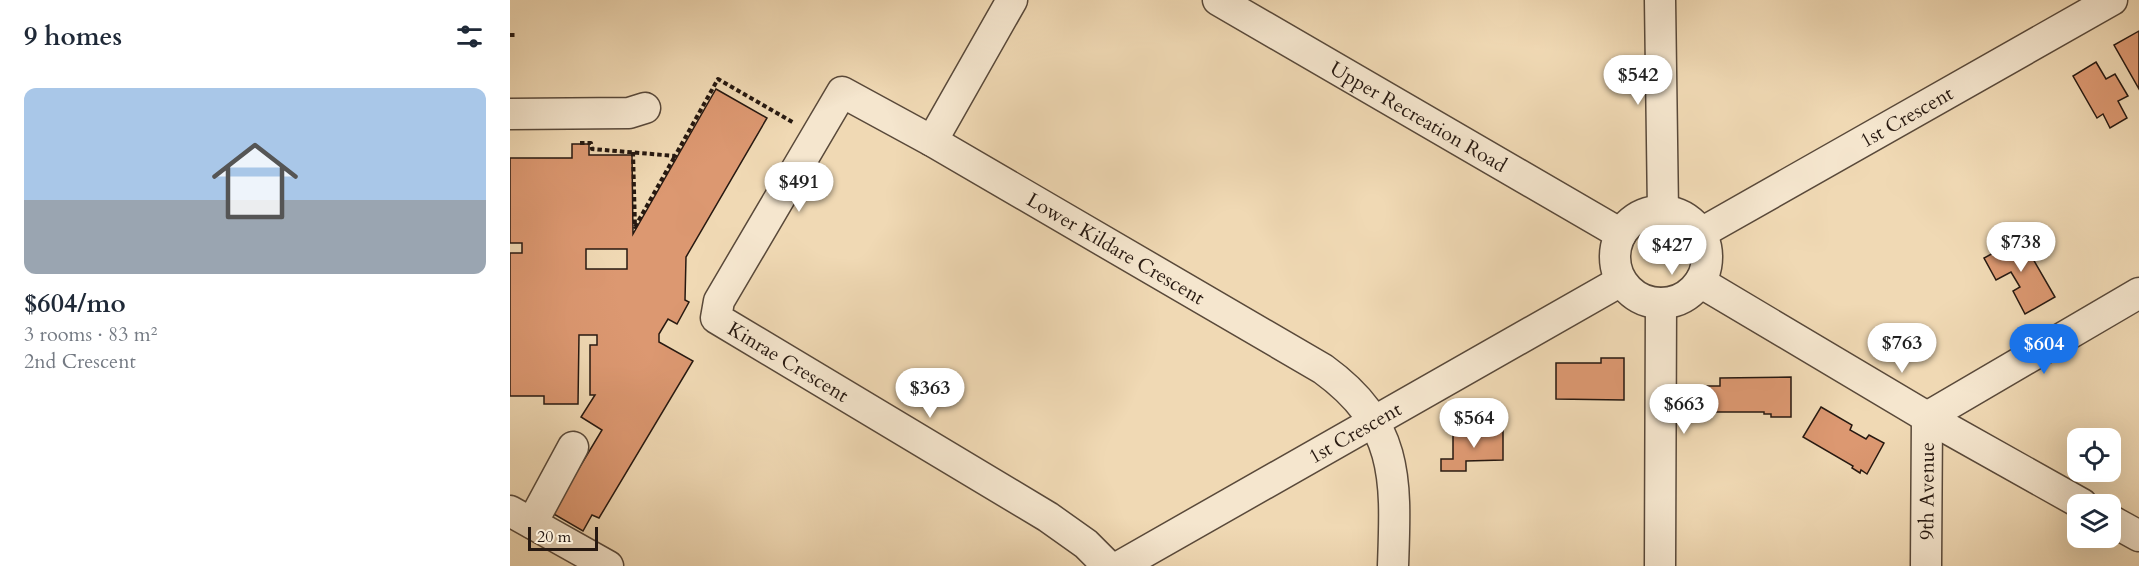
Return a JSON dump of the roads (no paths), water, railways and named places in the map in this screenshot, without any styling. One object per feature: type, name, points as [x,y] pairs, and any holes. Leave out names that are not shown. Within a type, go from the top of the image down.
[{"type":"street","points":[[932,141],[1012,0]]},
{"type":"street","name":"Upper Recreation Road","points":[[1218,0],[1621,234]]},
{"type":"street","points":[[1660,0],[1663,211]]},
{"type":"street","name":"1st Crescent","points":[[1701,233],[2112,0]]},
{"type":"street","name":"Lower Kildare Crescent","points":[[842,92],[932,141],[1340,381],[1375,422],[1392,469],[1395,503],[1393,566]]},
{"type":"street","name":"Kinrae Crescent","points":[[842,92],[719,301],[716,318],[1048,517],[1086,544],[1108,566]]},
{"type":"street","points":[[510,114],[628,113],[645,108]]},
{"type":"street","points":[[1663,211],[1678,214],[1691,222],[1701,233],[1706,245],[1706,270],[1700,282],[1683,297],[1672,302],[1661,303],[1645,300],[1631,293],[1621,281],[1615,262],[1615,252],[1621,234],[1639,217],[1663,211]]},
{"type":"street","name":"1st Crescent","points":[[1120,566],[1621,281]]},
{"type":"street","points":[[1700,282],[1927,417],[2067,496]]},
{"type":"street","points":[[1927,417],[2139,293]]},
{"type":"street","points":[[1660,566],[1661,303]]},
{"type":"street","name":"9th Avenue","points":[[1926,566],[1927,417]]},
{"type":"street","points":[[573,447],[521,517],[608,566]]},
{"type":"street","points":[[2121,526],[2139,536]]}]
